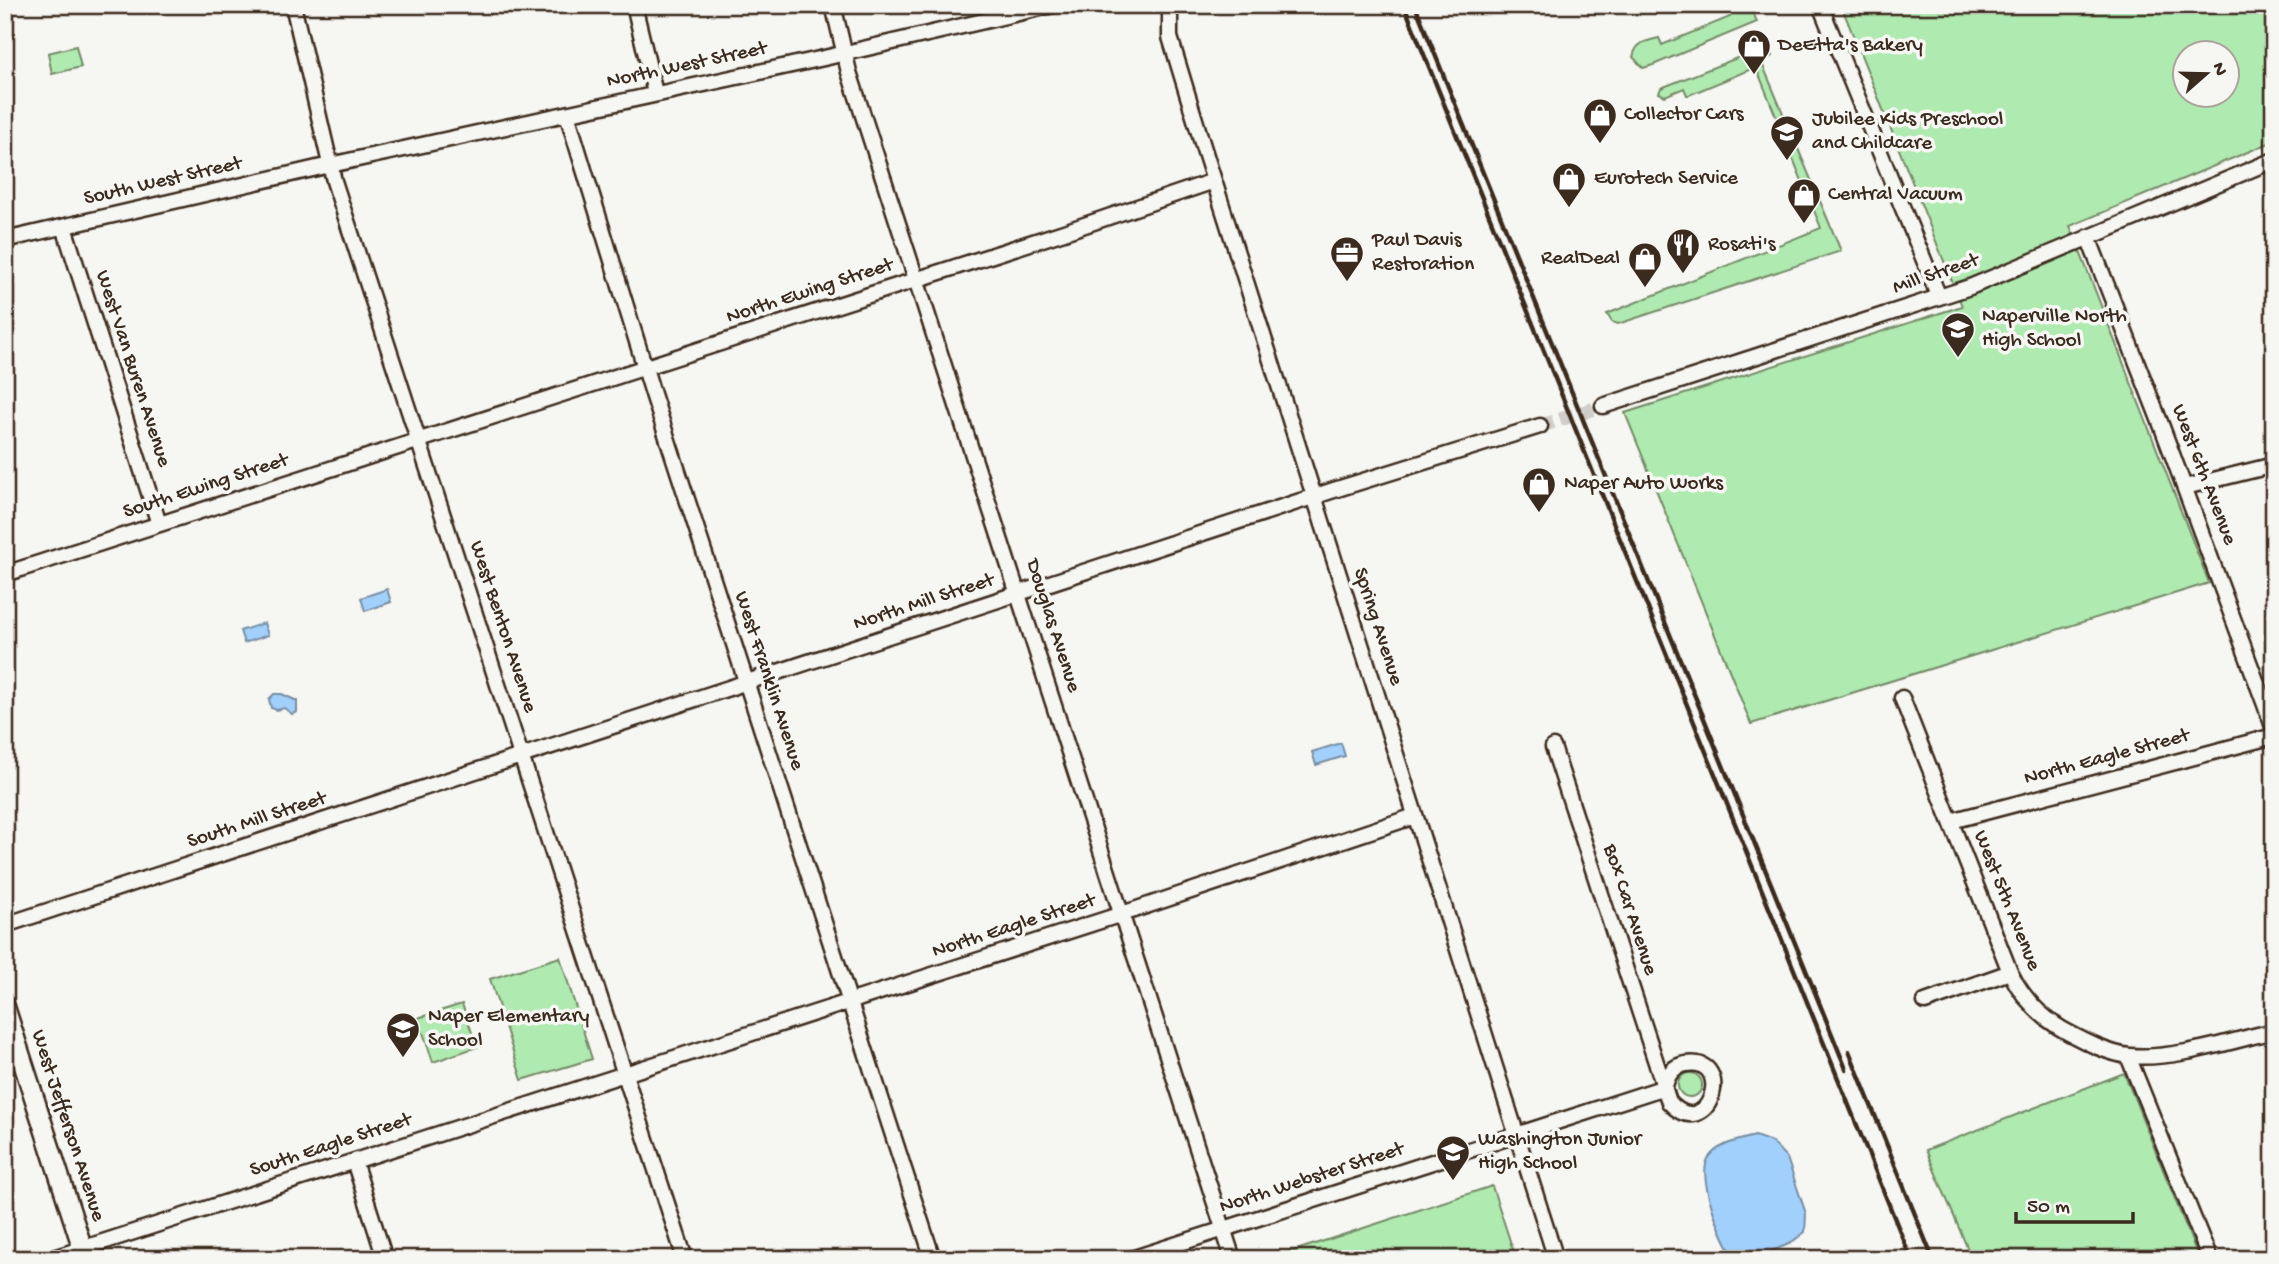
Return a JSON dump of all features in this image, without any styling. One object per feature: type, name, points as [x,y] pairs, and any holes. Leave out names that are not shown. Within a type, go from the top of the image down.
[{"type":"street","name":"West Benton Avenue","points":[[293,5],[330,165],[685,1259]]},
{"type":"street","points":[[634,5],[655,93]]},
{"type":"street","name":"Douglas Avenue","points":[[833,5],[844,53],[1234,1259]]},
{"type":"street","name":"North West Street","points":[[330,165],[1053,5]]},
{"type":"street","name":"Spring Avenue","points":[[1170,5],[1170,37],[1214,181],[1556,1259]]},
{"type":"street","points":[[1820,5],[1939,297]]},
{"type":"street","name":"West Franklin Avenue","points":[[567,114],[746,683],[933,1259]]},
{"type":"street","name":"Mill Street","points":[[1603,406],[1970,287],[2274,160]]},
{"type":"street","name":"South West Street","points":[[5,240],[330,165]]},
{"type":"street","name":"North Ewing Street","points":[[419,440],[1214,181]]},
{"type":"street","name":"West Van Buren Avenue","points":[[64,227],[159,524]]},
{"type":"street","name":"West 6th Avenue","points":[[2088,237],[2185,487],[2274,729]]},
{"type":"street","name":"North Mill Street","points":[[522,756],[1539,426]]},
{"type":"street","name":"South Ewing Street","points":[[5,574],[419,440]]},
{"type":"street","points":[[2185,487],[2274,465]]},
{"type":"street","name":"West 5th Avenue","points":[[1902,698],[2010,972],[2025,998],[2049,1021],[2080,1039],[2128,1056]]},
{"type":"street","name":"North Eagle Street","points":[[1951,821],[2274,736]]},
{"type":"street","name":"Box Car Avenue","points":[[1553,747],[1665,1087]]},
{"type":"street","name":"South Mill Street","points":[[5,925],[522,756]]},
{"type":"street","name":"North Eagle Street","points":[[625,1073],[1122,914],[1415,816]]},
{"type":"street","points":[[1925,1002],[2010,972]]},
{"type":"street","name":"West Jefferson Avenue","points":[[5,1007],[84,1254]]},
{"type":"street","points":[[2210,1259],[2128,1056],[2172,1054],[2274,1031]]},
{"type":"street","name":"South Eagle Street","points":[[50,1259],[84,1254],[354,1161],[625,1073]]},
{"type":"street","name":"North Webster Street","points":[[1131,1259],[1665,1087]]},
{"type":"street","points":[[354,1161],[385,1259]]},
{"type":"green space","points":[[1726,5],[1732,5],[1735,11],[1750,5],[1757,22],[1643,68],[1633,57],[1636,48],[1646,41],[1659,38],[1662,45],[1730,17]]},
{"type":"green space","name":"Naperville North High School","points":[[1841,5],[2274,5],[2274,141],[2070,226],[2209,583],[1751,724],[1625,413],[1962,306]]},
{"type":"green space","points":[[76,46],[81,67],[52,74],[48,53]]},
{"type":"green space","points":[[1765,50],[1772,56],[1761,61],[1841,251],[1618,324],[1612,322],[1607,314],[1821,228],[1756,67],[1689,95],[1684,88],[1665,96],[1659,93],[1661,88],[1752,52]]},
{"type":"green space","points":[[560,957],[592,1059],[522,1080],[490,979]]},
{"type":"green space","points":[[462,1004],[477,1047],[433,1062],[418,1018]]},
{"type":"green space","points":[[1690,1073],[1701,1080],[1702,1085],[1695,1096],[1690,1097],[1679,1090],[1678,1085],[1685,1074]]},
{"type":"green space","points":[[2124,1073],[2199,1259],[1972,1259],[1926,1150]]},
{"type":"green space","points":[[1492,1186],[1516,1259],[1269,1259]]},
{"type":"water","points":[[387,589],[391,602],[365,611],[361,598]]},
{"type":"water","points":[[264,623],[268,635],[244,643],[240,631]]},
{"type":"water","points":[[274,694],[282,694],[297,701],[297,712],[292,714],[284,708],[271,708],[269,699]]},
{"type":"water","points":[[1341,743],[1345,756],[1316,765],[1312,752]]},
{"type":"water","points":[[1755,1136],[1772,1142],[1787,1158],[1806,1214],[1805,1232],[1789,1244],[1752,1259],[1734,1256],[1729,1248],[1712,1209],[1705,1168],[1708,1159],[1717,1150],[1729,1143]]},
{"type":"tunnel","points":[[1540,426],[1603,406]]},
{"type":"railway","points":[[1404,5],[1911,1259]]},
{"type":"railway","points":[[1415,5],[1846,1069]]},
{"type":"railway","points":[[1849,1051],[1933,1259]]},
{"type":"place","name":"DeEtta's Bakery","points":[[1754,76]]},
{"type":"place","name":"Collector Cars","points":[[1600,145]]},
{"type":"place","name":"Jubilee Kids Preschool and Childcare","points":[[1787,162]]},
{"type":"place","name":"Eurotech Service","points":[[1569,209]]},
{"type":"place","name":"Central Vacuum","points":[[1804,225]]},
{"type":"place","name":"Rosati's","points":[[1683,275]]},
{"type":"place","name":"Paul Davis Restoration","points":[[1347,283]]},
{"type":"place","name":"RealDeal","points":[[1645,289]]},
{"type":"place","name":"Naperville North High School","points":[[1958,359]]},
{"type":"place","name":"Naper Auto Works","points":[[1539,514]]},
{"type":"place","name":"Naper Elementary School","points":[[403,1059]]},
{"type":"place","name":"Washington Junior High School","points":[[1453,1182]]}]
